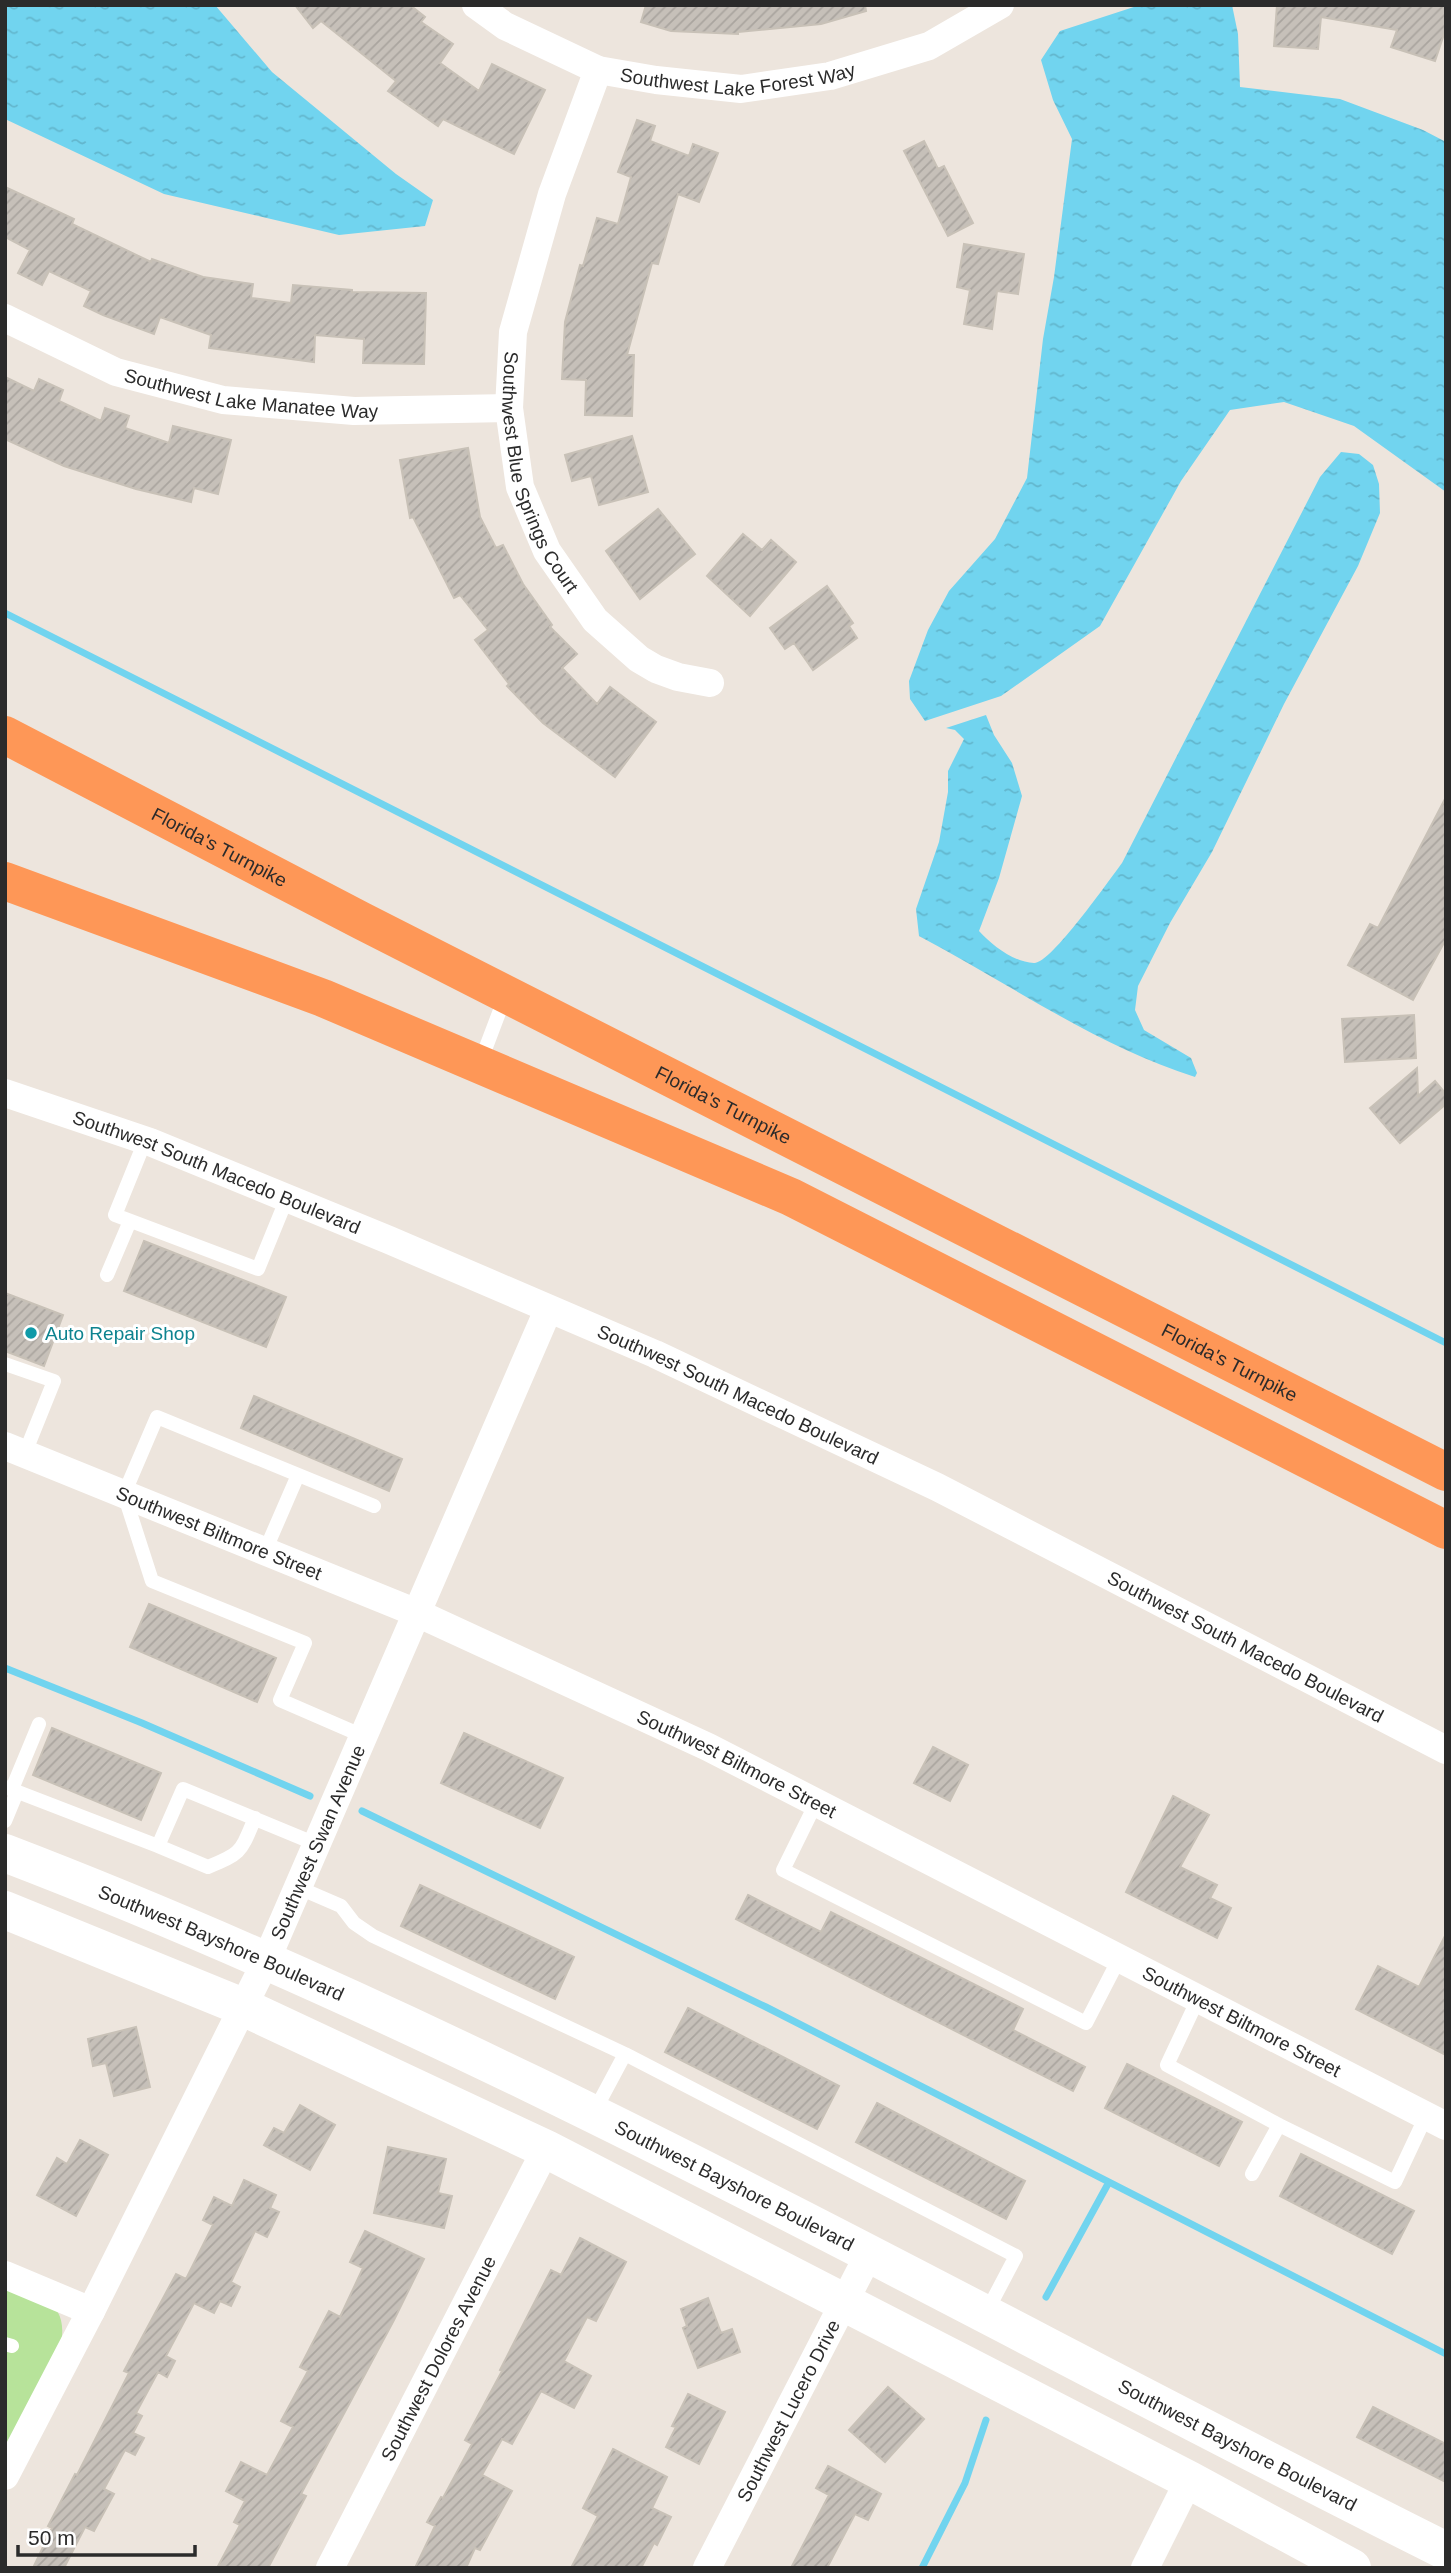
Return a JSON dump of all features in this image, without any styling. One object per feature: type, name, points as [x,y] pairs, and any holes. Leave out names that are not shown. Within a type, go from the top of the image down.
[{"type":"highway","name":"Florida's Turnpike","points":[[5,736],[1446,1472]]},
{"type":"highway","points":[[5,881],[323,998],[792,1196],[1446,1530]]},
{"type":"main road","name":"Southwest Bayshore Boulevard","points":[[5,1853],[265,1961],[447,2043],[869,2254],[1446,2551]]},
{"type":"main road","points":[[5,1910],[243,2007],[546,2149],[1189,2480],[1350,2567],[1375,2546],[1395,2547],[1437,2568]]},
{"type":"main road","points":[[1136,2455],[1169,2453],[1198,2464],[1280,2509],[1301,2517],[1335,2517],[1355,2506]]},
{"type":"street","name":"Southwest Lake Forest Way","points":[[476,5],[505,26],[598,70],[656,80],[741,89],[830,76],[929,46],[1000,5]]},
{"type":"street","name":"Southwest Blue Springs Court","points":[[598,70],[552,194],[513,331],[509,408],[520,487],[547,551],[595,620],[639,659],[656,669],[678,677],[709,683]]},
{"type":"street","name":"Southwest Lake Manatee Way","points":[[5,318],[116,372],[223,400],[354,411],[509,408]]},
{"type":"street","name":"Southwest South Macedo Boulevard","points":[[5,1093],[145,1141],[287,1198],[655,1354],[937,1487],[1446,1750]]},
{"type":"street","name":"Southwest Swan Avenue","points":[[5,2476],[91,2311],[265,1961],[548,1310]]},
{"type":"street","name":"Southwest Biltmore Street","points":[[15,1450],[417,1613],[708,1747],[1436,2121]]},
{"type":"street","name":"Southwest Dolores Avenue","points":[[330,2568],[546,2149]]},
{"type":"street","name":"Southwest Lucero Drive","points":[[707,2568],[869,2254]]},
{"type":"street","points":[[5,2275],[91,2311]]},
{"type":"street","points":[[1144,2568],[1189,2480]]},
{"type":"lane","points":[[479,1065],[507,992]]},
{"type":"lane","points":[[145,1141],[115,1215],[258,1269],[287,1198]]},
{"type":"lane","points":[[107,1275],[130,1221]]},
{"type":"lane","points":[[5,1364],[54,1381],[15,1450]]},
{"type":"lane","points":[[363,1736],[280,1700],[305,1643],[152,1581],[124,1494],[157,1417],[374,1506]]},
{"type":"lane","points":[[265,1551],[298,1475]]},
{"type":"lane","points":[[5,1821],[11,1789],[39,1724]]},
{"type":"lane","points":[[11,1789],[208,1867],[235,1856],[244,1844],[255,1818]]},
{"type":"lane","points":[[158,1846],[183,1789],[316,1844]]},
{"type":"lane","points":[[816,1803],[783,1870],[1086,2024],[1119,1958]]},
{"type":"lane","points":[[297,1887],[341,1906],[354,1923],[373,1936],[625,2054],[1016,2256],[985,2315]]},
{"type":"lane","points":[[1198,1999],[1167,2065],[1279,2125],[1395,2182],[1436,2121]]},
{"type":"lane","points":[[593,2114],[625,2054]]},
{"type":"lane","points":[[1252,2174],[1279,2125]]},
{"type":"green space","points":[[5,2283],[48,2302],[60,2317],[62,2329],[61,2343],[5,2451]]},
{"type":"water","points":[[5,5],[215,5],[272,72],[396,174],[433,200],[425,226],[339,235],[164,194],[5,119]]},
{"type":"water","points":[[1140,5],[1232,5],[1238,34],[1240,87],[1340,99],[1423,130],[1446,142],[1446,492],[1354,426],[1284,402],[1230,410],[1181,481],[1100,626],[1001,696],[925,721],[910,699],[909,681],[928,630],[949,591],[995,539],[1027,478],[1043,339],[1072,139],[1053,100],[1041,60],[1060,31]]},
{"type":"water","points":[[1341,452],[1359,454],[1373,465],[1379,484],[1380,513],[1358,566],[1284,704],[1212,852],[1170,923],[1138,986],[1135,1010],[1144,1030],[1191,1058],[1197,1073],[1195,1077],[1123,1049],[919,936],[916,909],[939,842],[948,792],[948,771],[964,739],[955,730],[946,728],[986,715],[994,735],[1012,763],[1022,796],[999,878],[979,931],[1018,960],[1034,963],[1042,960],[1066,936],[1122,863],[1320,477]]},
{"type":"building","points":[[295,5],[410,5],[425,17],[421,22],[453,44],[440,63],[479,91],[492,64],[545,90],[514,154],[443,119],[438,126],[388,91],[396,81],[321,21],[313,28]]},
{"type":"building","points":[[646,5],[865,5],[866,11],[821,24],[738,34],[671,31],[641,22]]},
{"type":"building","points":[[1277,5],[1446,5],[1446,28],[1435,61],[1391,47],[1397,30],[1321,17],[1318,49],[1274,46]]},
{"type":"building","points":[[637,120],[655,126],[650,141],[689,156],[693,144],[718,153],[699,202],[678,194],[658,264],[652,263],[627,355],[634,355],[632,416],[585,415],[586,380],[562,379],[565,322],[580,265],[583,266],[597,218],[618,224],[631,177],[618,172]]},
{"type":"building","points":[[924,141],[938,169],[944,166],[973,223],[948,236],[904,151]]},
{"type":"building","points":[[5,187],[74,219],[72,224],[151,262],[152,259],[203,277],[253,284],[251,298],[291,303],[293,285],[352,292],[426,293],[424,364],[363,363],[364,339],[315,335],[314,362],[209,348],[211,335],[160,317],[154,334],[103,315],[84,306],[91,291],[49,271],[42,285],[18,273],[30,250],[5,237]]},
{"type":"building","points":[[964,244],[1024,254],[1018,294],[997,291],[992,329],[964,324],[970,290],[957,287]]},
{"type":"building","points":[[5,377],[34,391],[39,379],[63,390],[59,401],[101,421],[105,408],[129,416],[125,428],[169,443],[173,426],[231,440],[218,494],[194,488],[191,502],[136,489],[64,466],[5,439]]},
{"type":"building","points":[[632,436],[648,492],[599,505],[591,476],[572,481],[565,455]]},
{"type":"building","points":[[468,448],[480,517],[496,548],[503,545],[523,584],[552,625],[550,627],[577,654],[562,668],[597,704],[610,687],[656,722],[615,777],[543,723],[507,686],[509,684],[475,640],[488,630],[460,595],[454,598],[413,517],[410,518],[400,460]]},
{"type":"building","points":[[658,509],[695,554],[640,599],[606,551]]},
{"type":"building","points":[[743,534],[762,550],[771,540],[796,562],[750,616],[707,576]]},
{"type":"building","points":[[827,586],[853,623],[849,626],[857,638],[813,670],[794,643],[785,649],[770,628]]},
{"type":"building","points":[[1446,797],[1446,939],[1413,1000],[1348,965],[1370,924],[1378,928]]},
{"type":"building","points":[[1414,1015],[1416,1058],[1345,1062],[1342,1019]]},
{"type":"building","points":[[1417,1068],[1418,1096],[1435,1081],[1446,1094],[1446,1104],[1400,1143],[1370,1108]]},
{"type":"building","points":[[144,1241],[286,1297],[266,1347],[124,1291]]},
{"type":"building","name":"Auto Repair Shop","points":[[5,1293],[63,1315],[44,1366],[5,1351]]},
{"type":"building","points":[[254,1396],[402,1459],[389,1491],[241,1428]]},
{"type":"building","points":[[149,1604],[276,1658],[257,1702],[130,1647]]},
{"type":"building","points":[[52,1728],[161,1773],[141,1820],[33,1775]]},
{"type":"building","points":[[464,1733],[563,1778],[540,1828],[441,1783]]},
{"type":"building","points":[[933,1747],[968,1765],[950,1801],[914,1783]]},
{"type":"building","points":[[1173,1796],[1209,1815],[1180,1867],[1217,1885],[1210,1898],[1231,1908],[1217,1938],[1126,1892]]},
{"type":"building","points":[[420,1885],[574,1957],[555,1999],[401,1926]]},
{"type":"building","points":[[748,1895],[821,1932],[831,1912],[1023,2009],[1013,2030],[1085,2067],[1073,2091],[736,1919]]},
{"type":"building","points":[[1446,1934],[1446,2055],[1356,2009],[1378,1966],[1419,1987]]},
{"type":"building","points":[[688,2008],[839,2086],[817,2129],[665,2052]]},
{"type":"building","points":[[136,2027],[150,2087],[114,2096],[106,2063],[93,2066],[88,2039]]},
{"type":"building","points":[[1127,2064],[1242,2122],[1219,2166],[1105,2108]]},
{"type":"building","points":[[877,2103],[1025,2181],[1006,2219],[856,2142]]},
{"type":"building","points":[[300,2105],[335,2125],[310,2170],[264,2145],[274,2128],[284,2133]]},
{"type":"building","points":[[80,2140],[108,2155],[76,2216],[37,2195],[57,2158],[67,2164]]},
{"type":"building","points":[[388,2147],[446,2159],[438,2193],[452,2196],[444,2228],[374,2213]]},
{"type":"building","points":[[1301,2154],[1414,2211],[1392,2254],[1280,2196]]},
{"type":"building","points":[[244,2180],[276,2195],[270,2208],[279,2212],[267,2237],[255,2231],[231,2282],[240,2287],[231,2306],[220,2301],[214,2313],[194,2303],[166,2356],[175,2361],[167,2377],[158,2372],[136,2413],[142,2416],[133,2433],[144,2438],[135,2455],[125,2450],[104,2489],[114,2494],[94,2531],[85,2527],[64,2568],[33,2568],[52,2528],[48,2526],[129,2373],[124,2371],[176,2274],[186,2279],[213,2225],[203,2220],[214,2197],[232,2206]]},
{"type":"building","points":[[365,2231],[424,2259],[301,2494],[306,2496],[268,2568],[217,2568],[240,2525],[234,2522],[245,2501],[226,2491],[241,2462],[267,2475],[293,2427],[281,2421],[308,2371],[300,2367],[329,2311],[340,2317],[363,2268],[350,2262]]},
{"type":"building","points":[[580,2238],[626,2262],[596,2321],[587,2317],[564,2361],[591,2376],[574,2408],[541,2391],[512,2444],[502,2439],[482,2475],[512,2491],[480,2550],[475,2548],[466,2568],[415,2568],[435,2526],[427,2522],[472,2444],[465,2440],[502,2371],[500,2370],[551,2270],[561,2275]]},
{"type":"building","points":[[708,2298],[721,2333],[732,2329],[740,2352],[698,2368],[683,2328],[687,2326],[681,2309]]},
{"type":"building","points":[[888,2387],[924,2419],[885,2462],[849,2430]]},
{"type":"building","points":[[688,2394],[725,2412],[699,2464],[666,2447],[676,2427],[672,2426]]},
{"type":"building","points":[[1373,2407],[1446,2444],[1446,2482],[1357,2437]]},
{"type":"building","points":[[613,2449],[667,2477],[652,2508],[671,2517],[657,2545],[654,2543],[641,2568],[571,2568],[598,2516],[583,2508]]},
{"type":"building","points":[[828,2466],[881,2494],[868,2520],[855,2514],[827,2568],[791,2568],[829,2495],[816,2488]]},
{"type":"waterway","points":[[5,613],[1446,1343]]},
{"type":"waterway","points":[[5,1668],[142,1723],[310,1796]]},
{"type":"waterway","points":[[362,1811],[766,2007],[1446,2354]]},
{"type":"waterway","points":[[1046,2297],[1109,2182]]},
{"type":"waterway","points":[[922,2568],[965,2483],[986,2420]]},
{"type":"place","name":"Auto Repair Shop","points":[[31,1333]]}]
